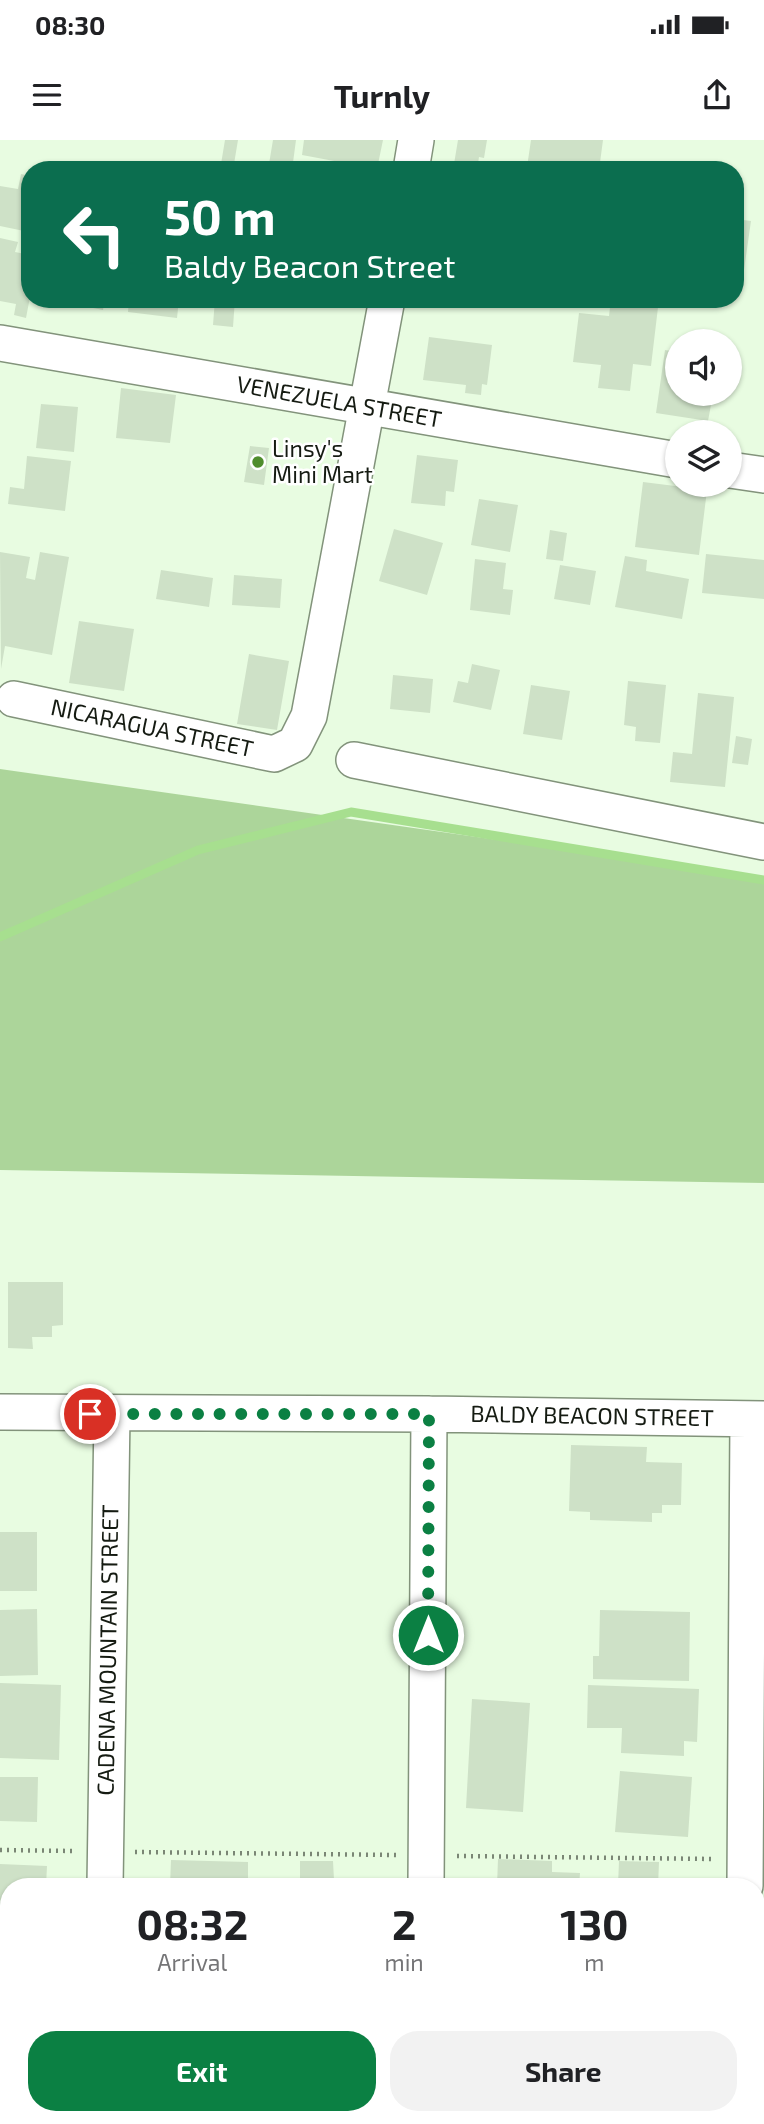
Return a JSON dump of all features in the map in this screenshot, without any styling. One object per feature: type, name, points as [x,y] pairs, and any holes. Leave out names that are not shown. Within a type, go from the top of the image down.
[{"type":"street","points":[[412,161],[416,140]]},
{"type":"street","name":"NICARAGUA STREET","points":[[14,699],[274,754],[295,744],[309,716],[385,308]]},
{"type":"street","name":"VENEZUELA STREET","points":[[0,343],[665,458]]},
{"type":"street","points":[[742,472],[764,475]]},
{"type":"street","points":[[355,760],[764,842]]},
{"type":"street","name":"BALDY BEACON STREET","points":[[0,1412],[756,1419]]},
{"type":"street","name":"CADENA MOUNTAIN STREET","points":[[105,1878],[112,1414]]},
{"type":"street","points":[[426,1871],[429,1414]]},
{"type":"street","points":[[745,1873],[756,1419]]},
{"type":"path","points":[[0,1850],[105,1852],[426,1871],[745,1873]]},
{"type":"green space","points":[[0,769],[764,878],[764,1183],[0,1170]]},
{"type":"building","points":[[225,140],[238,140],[234,161],[222,161]]},
{"type":"building","points":[[273,140],[296,140],[293,161],[270,161]]},
{"type":"building","points":[[304,140],[383,140],[379,161],[334,161],[302,155]]},
{"type":"building","points":[[458,140],[487,140],[484,158],[479,157],[478,161],[454,161]]},
{"type":"building","points":[[531,140],[603,140],[600,161],[528,161]]},
{"type":"building","points":[[21,174],[21,230],[0,226],[0,186],[18,189]]},
{"type":"building","points":[[744,220],[751,221],[744,270]]},
{"type":"building","points":[[0,238],[18,242],[15,252],[21,253],[21,308],[28,308],[26,318],[14,315],[16,304],[0,301]]},
{"type":"building","points":[[128,308],[178,308],[177,318],[128,312]]},
{"type":"building","points":[[214,308],[234,308],[233,327],[213,325]]},
{"type":"building","points":[[610,308],[658,308],[651,366],[633,364],[630,391],[598,388],[601,365],[573,362],[579,313],[609,316]]},
{"type":"building","points":[[429,337],[492,345],[487,385],[482,384],[481,395],[465,393],[466,385],[423,380]]},
{"type":"building","points":[[665,350],[665,406],[711,406],[708,420],[656,413]]},
{"type":"building","points":[[121,388],[176,395],[170,443],[116,438]]},
{"type":"building","points":[[41,404],[78,407],[74,452],[36,448]]},
{"type":"building","points":[[250,446],[269,448],[264,485],[244,482]]},
{"type":"building","points":[[417,455],[458,460],[454,492],[446,491],[445,506],[411,503]]},
{"type":"building","points":[[27,456],[71,461],[65,511],[8,504],[10,487],[24,489]]},
{"type":"building","points":[[643,482],[665,485],[665,497],[706,497],[699,555],[635,547]]},
{"type":"building","points":[[479,499],[518,505],[510,552],[471,545]]},
{"type":"building","points":[[394,529],[443,543],[427,595],[379,581]]},
{"type":"building","points":[[550,530],[567,533],[563,561],[546,559]]},
{"type":"building","points":[[0,552],[30,557],[26,578],[35,580],[40,552],[69,557],[52,655],[5,646],[1,669]]},
{"type":"building","points":[[706,554],[764,560],[764,599],[702,593]]},
{"type":"building","points":[[625,556],[647,560],[646,571],[689,579],[682,619],[615,607]]},
{"type":"building","points":[[475,559],[506,563],[503,589],[513,590],[510,615],[470,610]]},
{"type":"building","points":[[560,565],[596,571],[590,605],[554,599]]},
{"type":"building","points":[[161,570],[213,578],[209,607],[156,599]]},
{"type":"building","points":[[234,575],[282,579],[280,608],[232,605]]},
{"type":"building","points":[[79,621],[134,629],[124,691],[69,683]]},
{"type":"building","points":[[249,654],[289,661],[277,730],[237,724]]},
{"type":"building","points":[[472,664],[500,670],[491,710],[453,702],[458,681],[468,683]]},
{"type":"building","points":[[393,675],[433,679],[430,713],[390,709]]},
{"type":"building","points":[[628,681],[666,685],[660,743],[635,741],[636,727],[624,725]]},
{"type":"building","points":[[531,685],[570,691],[562,740],[523,734]]},
{"type":"building","points":[[698,693],[734,697],[725,787],[670,782],[673,752],[692,754]]},
{"type":"building","points":[[736,736],[752,739],[748,765],[732,763]]},
{"type":"building","points":[[8,1282],[63,1282],[63,1325],[52,1326],[52,1337],[32,1337],[33,1349],[8,1348]]},
{"type":"building","points":[[571,1445],[647,1447],[646,1462],[682,1463],[681,1505],[662,1505],[662,1513],[652,1513],[652,1522],[590,1520],[590,1512],[569,1511]]},
{"type":"building","points":[[0,1532],[37,1532],[37,1591],[0,1591]]},
{"type":"building","points":[[37,1609],[38,1675],[0,1676],[0,1610]]},
{"type":"building","points":[[600,1610],[690,1612],[689,1681],[593,1679],[593,1656],[599,1656]]},
{"type":"building","points":[[0,1683],[61,1685],[59,1760],[0,1758]]},
{"type":"building","points":[[588,1685],[699,1689],[697,1742],[684,1741],[684,1756],[621,1753],[622,1728],[587,1728]]},
{"type":"building","points":[[472,1699],[530,1703],[523,1812],[466,1808]]},
{"type":"building","points":[[620,1771],[692,1777],[688,1837],[615,1832]]},
{"type":"building","points":[[0,1777],[38,1777],[37,1822],[0,1821]]},
{"type":"building","points":[[498,1859],[552,1861],[552,1872],[580,1873],[580,1878],[497,1878]]},
{"type":"building","points":[[171,1860],[248,1862],[248,1878],[170,1878]]},
{"type":"building","points":[[300,1861],[333,1861],[334,1878],[300,1878]]},
{"type":"building","points":[[619,1861],[659,1862],[658,1878],[618,1878]]},
{"type":"building","points":[[0,1864],[47,1866],[46,1878],[0,1878]]},
{"type":"waterway","points":[[0,937],[198,850],[351,812],[764,880]]},
{"type":"place","name":"Linsy's Mini Mart","points":[[258,462]]},
{"type":"route","points":[[90,1414],[429,1414],[428,1635]]}]
